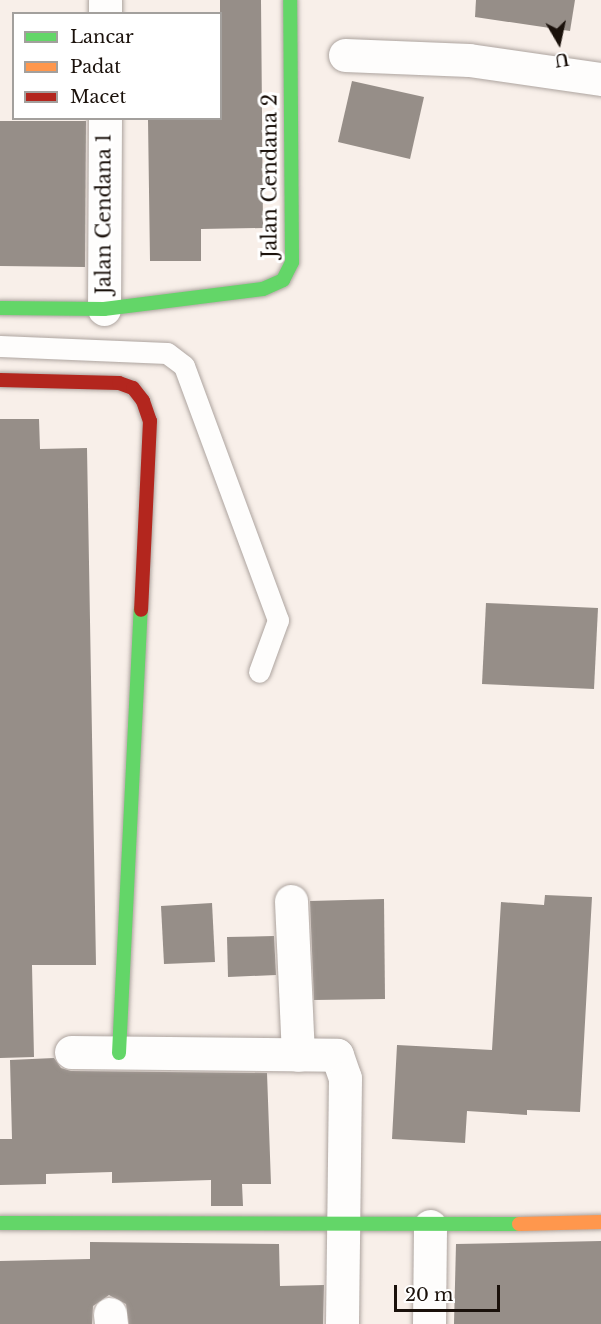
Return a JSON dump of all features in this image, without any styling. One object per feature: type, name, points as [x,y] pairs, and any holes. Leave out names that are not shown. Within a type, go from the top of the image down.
[{"type":"street","name":"Jalan Cendana 2","points":[[0,308],[104,309],[263,289],[283,280],[292,262],[290,0]]},
{"type":"street","points":[[345,55],[469,60],[601,80]]},
{"type":"street","name":"Jalan Cendana 1","points":[[104,309],[105,120]]},
{"type":"street","points":[[0,380],[118,383],[132,388],[143,400],[150,421],[119,1053]]},
{"type":"street","points":[[291,901],[298,1054]]},
{"type":"street","points":[[71,1052],[337,1055],[343,1065],[340,1226],[342,1324]]},
{"type":"street","points":[[0,1223],[430,1226],[601,1222]]},
{"type":"street","points":[[429,1324],[430,1226]]},
{"type":"lane","points":[[0,346],[167,354],[184,366],[278,620],[259,672]]},
{"type":"building","points":[[220,0],[261,0],[263,228],[201,229],[201,261],[150,261],[148,120],[222,120],[222,12],[220,12]]},
{"type":"building","points":[[476,0],[575,0],[570,31],[475,17]]},
{"type":"building","points":[[352,81],[424,97],[410,159],[338,142]]},
{"type":"building","points":[[0,121],[86,121],[85,267],[0,266]]},
{"type":"building","points":[[0,419],[39,419],[40,449],[87,448],[96,965],[32,965],[34,1057],[0,1058]]},
{"type":"building","points":[[486,603],[598,608],[594,689],[482,684]]},
{"type":"building","points":[[545,895],[592,897],[580,1112],[527,1110],[527,1115],[467,1111],[465,1143],[392,1139],[397,1045],[492,1050],[501,902],[544,905]]},
{"type":"building","points":[[384,899],[385,999],[314,1000],[310,901]]},
{"type":"building","points":[[212,903],[215,962],[164,964],[161,906]]},
{"type":"building","points":[[274,936],[276,975],[228,977],[227,937]]},
{"type":"building","points":[[54,1058],[61,1068],[71,1071],[267,1073],[271,1184],[242,1184],[243,1206],[211,1206],[211,1180],[112,1183],[112,1172],[46,1174],[46,1184],[0,1185],[0,1139],[12,1139],[10,1060]]},
{"type":"building","points":[[601,1241],[601,1324],[454,1324],[456,1244]]},
{"type":"building","points":[[90,1242],[279,1244],[280,1286],[324,1285],[323,1324],[129,1324],[126,1304],[109,1295],[93,1306],[92,1324],[0,1324],[0,1261],[90,1259]]},
{"type":"traffic: fast","points":[[0,308],[104,309],[263,289],[283,280],[292,262],[290,0]]},
{"type":"traffic: fast","points":[[119,1053],[141,610]]},
{"type":"traffic: fast","points":[[0,1223],[519,1224]]},
{"type":"traffic: slow","points":[[519,1224],[601,1222]]},
{"type":"traffic: jam","points":[[0,380],[119,383],[133,388],[143,401],[150,421],[141,610]]}]
